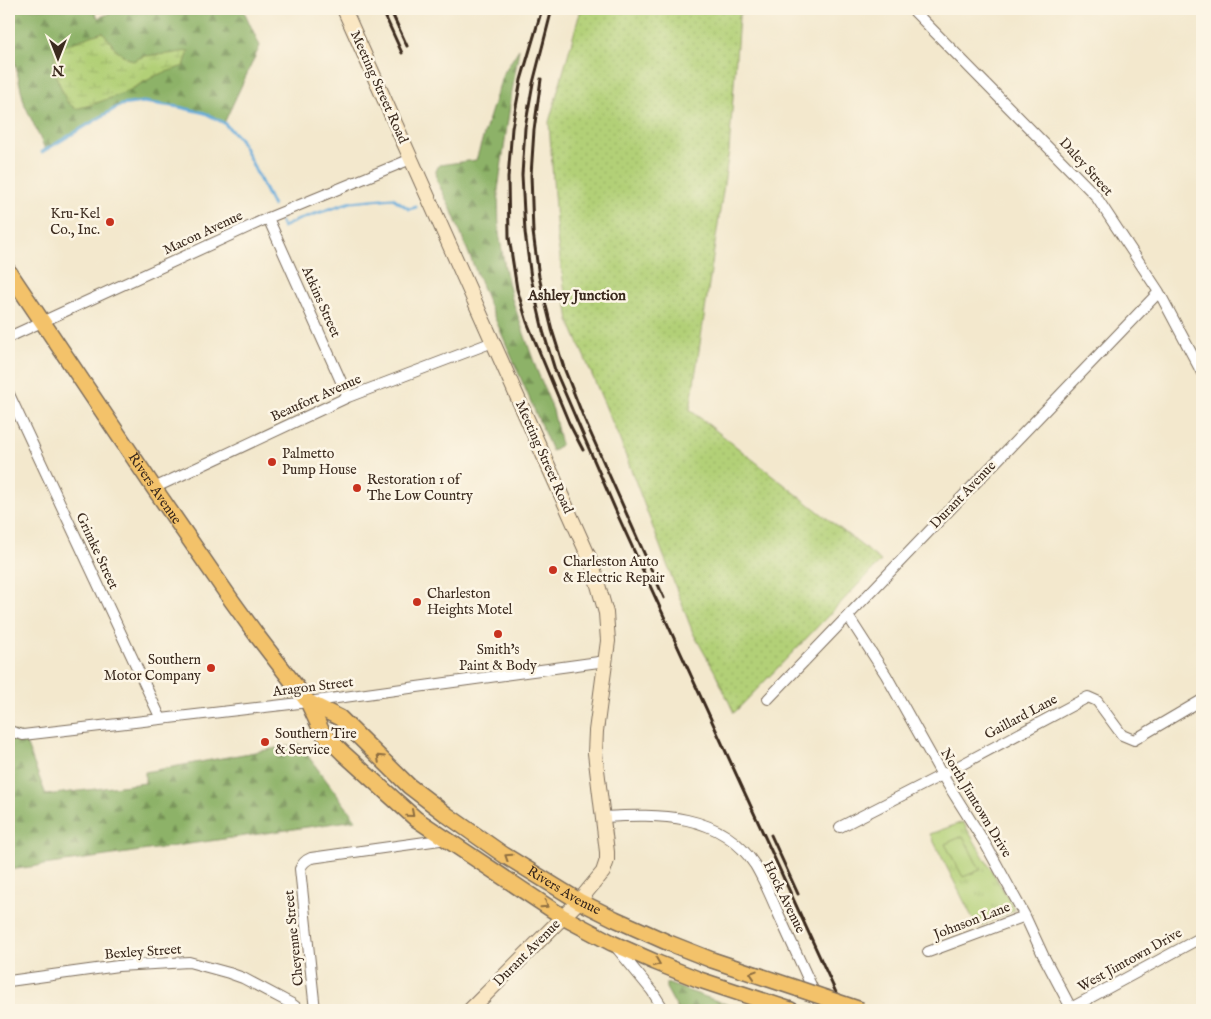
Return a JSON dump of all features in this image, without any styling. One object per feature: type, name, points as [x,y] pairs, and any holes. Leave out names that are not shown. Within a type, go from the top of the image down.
[{"type":"main road","name":"Rivers Avenue","points":[[9,272],[154,488],[258,637],[308,702],[322,732],[343,754],[416,819],[563,917],[641,957],[700,980],[791,1010]]},
{"type":"main road","name":"Rivers Avenue","points":[[308,702],[340,718],[410,786],[447,815],[504,855],[579,901],[669,943],[712,960],[861,1010]]},
{"type":"street","name":"Meeting Street Road","points":[[344,9],[592,564],[606,613],[608,641],[596,731],[595,753],[607,852],[605,867],[601,876],[563,917]]},
{"type":"street","name":"Daley Street","points":[[912,9],[1096,195],[1159,292],[1202,373]]},
{"type":"street","name":"Macon Avenue","points":[[9,337],[268,218],[411,159]]},
{"type":"street","name":"Atkins Street","points":[[268,218],[348,397]]},
{"type":"street","name":"Durant Avenue","points":[[768,699],[1159,292]]},
{"type":"street","name":"Beaufort Avenue","points":[[154,488],[348,397],[492,342]]},
{"type":"street","name":"Grimke Street","points":[[9,394],[161,719]]},
{"type":"street","name":"North Jimtown Drive","points":[[848,616],[886,675],[942,775],[986,845],[1025,916],[1071,1008]]},
{"type":"street","name":"Aragon Street","points":[[9,731],[23,735],[308,702],[606,661]]},
{"type":"street","name":"Gaillard Lane","points":[[840,827],[1088,697],[1097,701],[1122,735],[1134,740],[1202,700]]},
{"type":"street","name":"Hock Avenue","points":[[603,818],[638,816],[674,817],[721,832],[737,844],[763,879],[822,1010]]},
{"type":"street","name":"Cheyenne Street","points":[[315,1010],[300,869],[304,863],[311,858],[446,839]]},
{"type":"street","name":"Johnson Lane","points":[[928,952],[1025,916]]},
{"type":"street","name":"Durant Avenue","points":[[470,1010],[563,917]]},
{"type":"street","name":"West Jimtown Drive","points":[[1071,1008],[1202,937]]},
{"type":"street","points":[[612,943],[652,991],[664,1010]]},
{"type":"street","name":"Bexley Street","points":[[9,981],[118,966],[189,962],[243,978],[300,1010]]},
{"type":"green space","points":[[9,9],[93,9],[98,18],[120,9],[243,9],[260,46],[224,123],[205,113],[179,107],[143,102],[121,105],[45,149],[24,103],[9,35]]},
{"type":"green space","points":[[581,9],[742,9],[739,17],[729,151],[690,410],[881,561],[734,713],[715,672],[693,633],[619,438],[569,321],[557,237],[549,122]]},
{"type":"green space","points":[[103,32],[118,52],[133,61],[144,56],[189,51],[184,66],[157,75],[124,93],[76,109],[67,102],[56,76],[54,49]]},
{"type":"green space","points":[[519,49],[498,190],[499,233],[512,299],[553,410],[561,445],[552,451],[491,309],[451,209],[437,181],[436,171],[439,165],[476,160],[503,74]]},
{"type":"green space","points":[[9,731],[23,735],[46,795],[145,783],[145,772],[299,744],[356,820],[9,870]]},
{"type":"green space","points":[[963,822],[1015,910],[977,927],[930,834]]},
{"type":"green space","points":[[963,836],[980,870],[963,877],[945,844]]},
{"type":"green space","points":[[666,983],[743,1010],[678,1010],[666,988]]},
{"type":"waterway","points":[[42,152],[121,105],[143,102],[205,113],[224,123],[240,139],[273,206]]},
{"type":"waterway","points":[[281,222],[283,227],[300,219],[351,202],[393,198],[409,209],[416,207]]},
{"type":"railway","points":[[382,9],[402,53]]},
{"type":"railway","points":[[390,9],[407,46]]},
{"type":"railway","points":[[542,9],[521,80],[512,128],[508,178],[509,237],[517,289],[527,322],[569,423],[583,450]]},
{"type":"railway","points":[[552,9],[533,83],[525,128],[522,175],[525,232],[531,278],[543,331],[555,370],[619,518],[844,1010]]},
{"type":"railway","points":[[541,79],[534,130],[531,175],[533,232],[539,277],[552,330],[564,368],[583,416],[664,598]]},
{"type":"railway","points":[[771,835],[798,894]]},
{"type":"place","name":"Kru-Kel Co., Inc.","points":[[110,222]]},
{"type":"place","name":"Palmetto Pump House","points":[[272,462]]},
{"type":"place","name":"Restoration 1 of The Low Country","points":[[357,488]]},
{"type":"place","name":"Charleston Auto & Electric Repair","points":[[553,570]]},
{"type":"place","name":"Charleston Heights Motel","points":[[417,602]]},
{"type":"place","name":"Smith's Paint & Body","points":[[498,634]]},
{"type":"place","name":"Southern Motor Company","points":[[211,668]]},
{"type":"place","name":"Southern Tire & Service","points":[[265,742]]},
{"type":"district","name":"Ashley Junction","points":[[577,295]]}]
